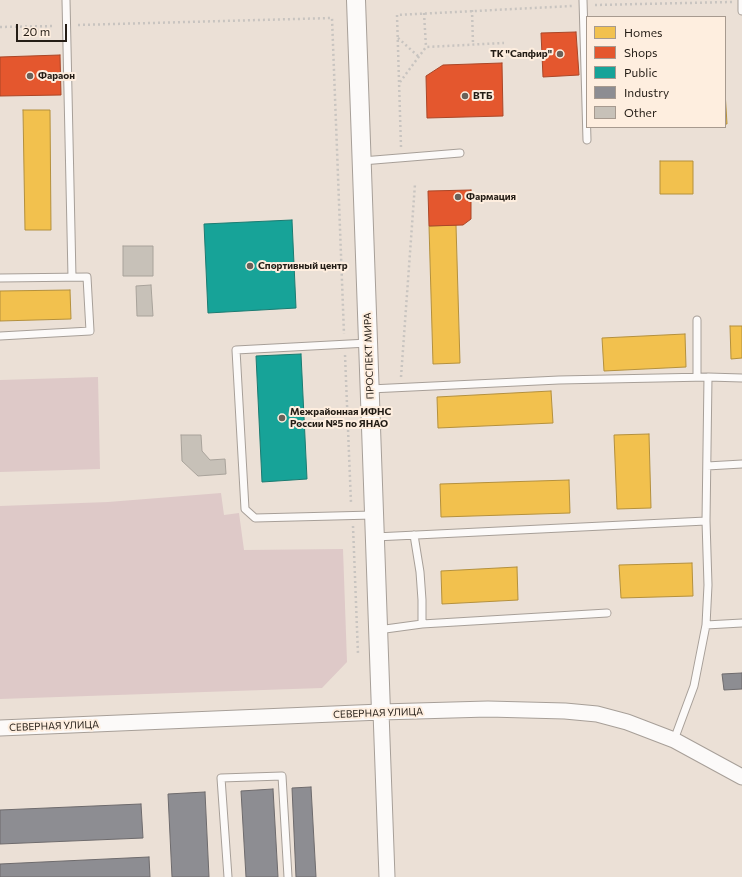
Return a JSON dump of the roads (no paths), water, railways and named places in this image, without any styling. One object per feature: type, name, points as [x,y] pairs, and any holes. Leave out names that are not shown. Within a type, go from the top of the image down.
[{"type":"street","name":"ПРОСПЕКТ МИРА","points":[[356,0],[381,712]]},
{"type":"street","name":"СЕВЕРНАЯ УЛИЦА","points":[[0,728],[381,712],[488,709],[565,711],[597,714],[627,722],[674,740],[742,777]]},
{"type":"street","points":[[381,712],[387,877]]},
{"type":"lane","points":[[66,0],[72,276]]},
{"type":"lane","points":[[742,1],[742,11]]},
{"type":"lane","points":[[583,3],[586,106]]},
{"type":"lane","points":[[587,128],[587,140]]},
{"type":"lane","points":[[362,161],[460,154]]},
{"type":"lane","points":[[0,278],[87,277],[90,331],[0,336]]},
{"type":"lane","points":[[697,320],[697,377]]},
{"type":"lane","points":[[368,343],[236,350],[245,509],[255,518],[374,515]]},
{"type":"lane","points":[[370,389],[559,380],[697,377],[742,378]]},
{"type":"lane","points":[[674,740],[694,686],[706,625],[708,585],[706,521],[708,377]]},
{"type":"lane","points":[[707,466],[742,464]]},
{"type":"lane","points":[[375,537],[706,521]]},
{"type":"lane","points":[[414,535],[420,579],[422,624]]},
{"type":"lane","points":[[378,630],[422,624],[607,613]]},
{"type":"lane","points":[[706,625],[742,623]]},
{"type":"lane","points":[[228,877],[221,778],[282,776],[288,877]]},
{"type":"place","name":"ТК \"Сапфир\"","points":[[560,54]]},
{"type":"place","name":"Фараон","points":[[30,76]]},
{"type":"place","name":"ВТБ","points":[[465,96]]},
{"type":"place","name":"Фармация","points":[[458,197]]},
{"type":"place","name":"Спортивный центр","points":[[250,266]]},
{"type":"place","name":"Межрайонная ИФНС России №5 по ЯНАО","points":[[282,418]]}]
